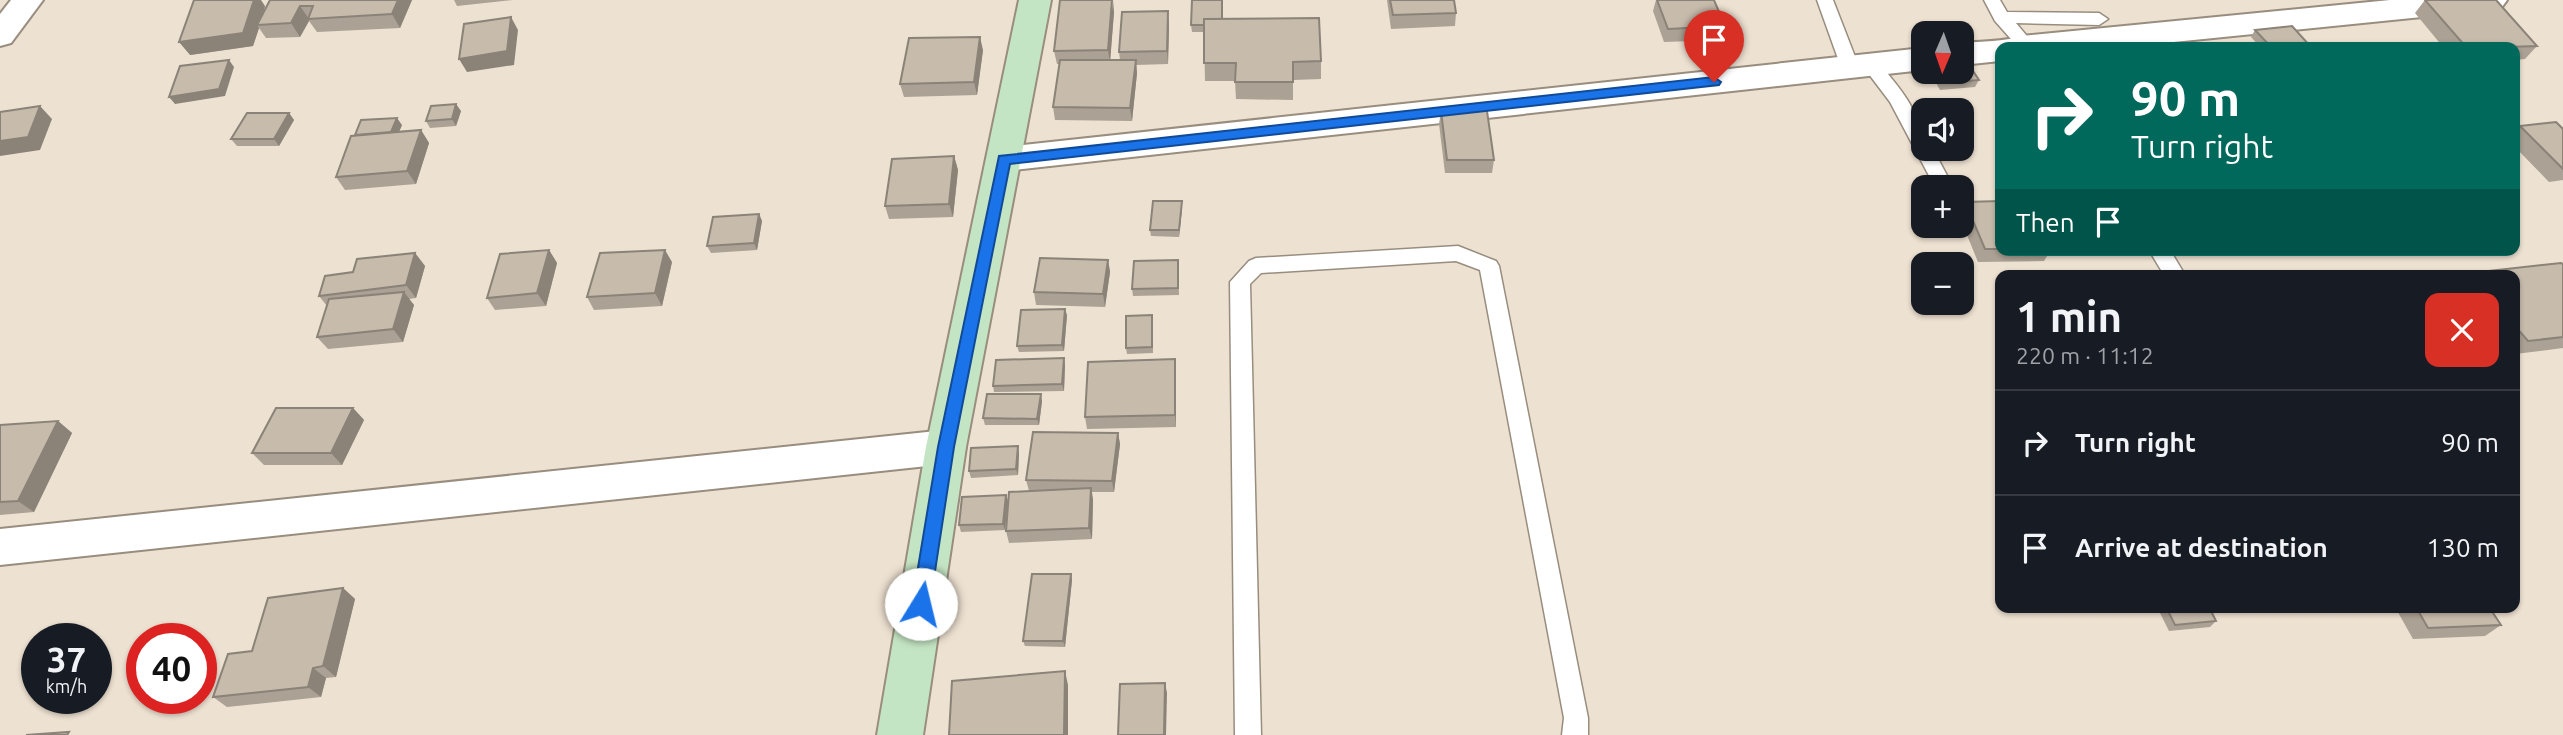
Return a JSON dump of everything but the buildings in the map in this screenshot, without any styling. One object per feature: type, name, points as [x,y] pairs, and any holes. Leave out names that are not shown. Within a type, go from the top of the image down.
[{"type":"street","points":[[0,36],[27,0]]},
{"type":"street","points":[[900,735],[946,447],[1035,0]]},
{"type":"street","points":[[2075,42],[2491,0]]},
{"type":"street","points":[[1974,53],[1995,51]]},
{"type":"street","points":[[1004,159],[1911,60]]},
{"type":"street","points":[[0,547],[946,447]]},
{"type":"lane","points":[[1825,0],[1861,66],[1898,99],[1911,124]]},
{"type":"lane","points":[[1992,0],[2001,17],[2021,42]]},
{"type":"lane","points":[[2001,17],[2099,19]]},
{"type":"lane","points":[[1248,735],[1240,282],[1256,266],[1458,253],[1489,267],[1576,718],[1575,735]]},
{"type":"route","points":[[921,604],[946,447],[1004,159],[1714,82]]}]
